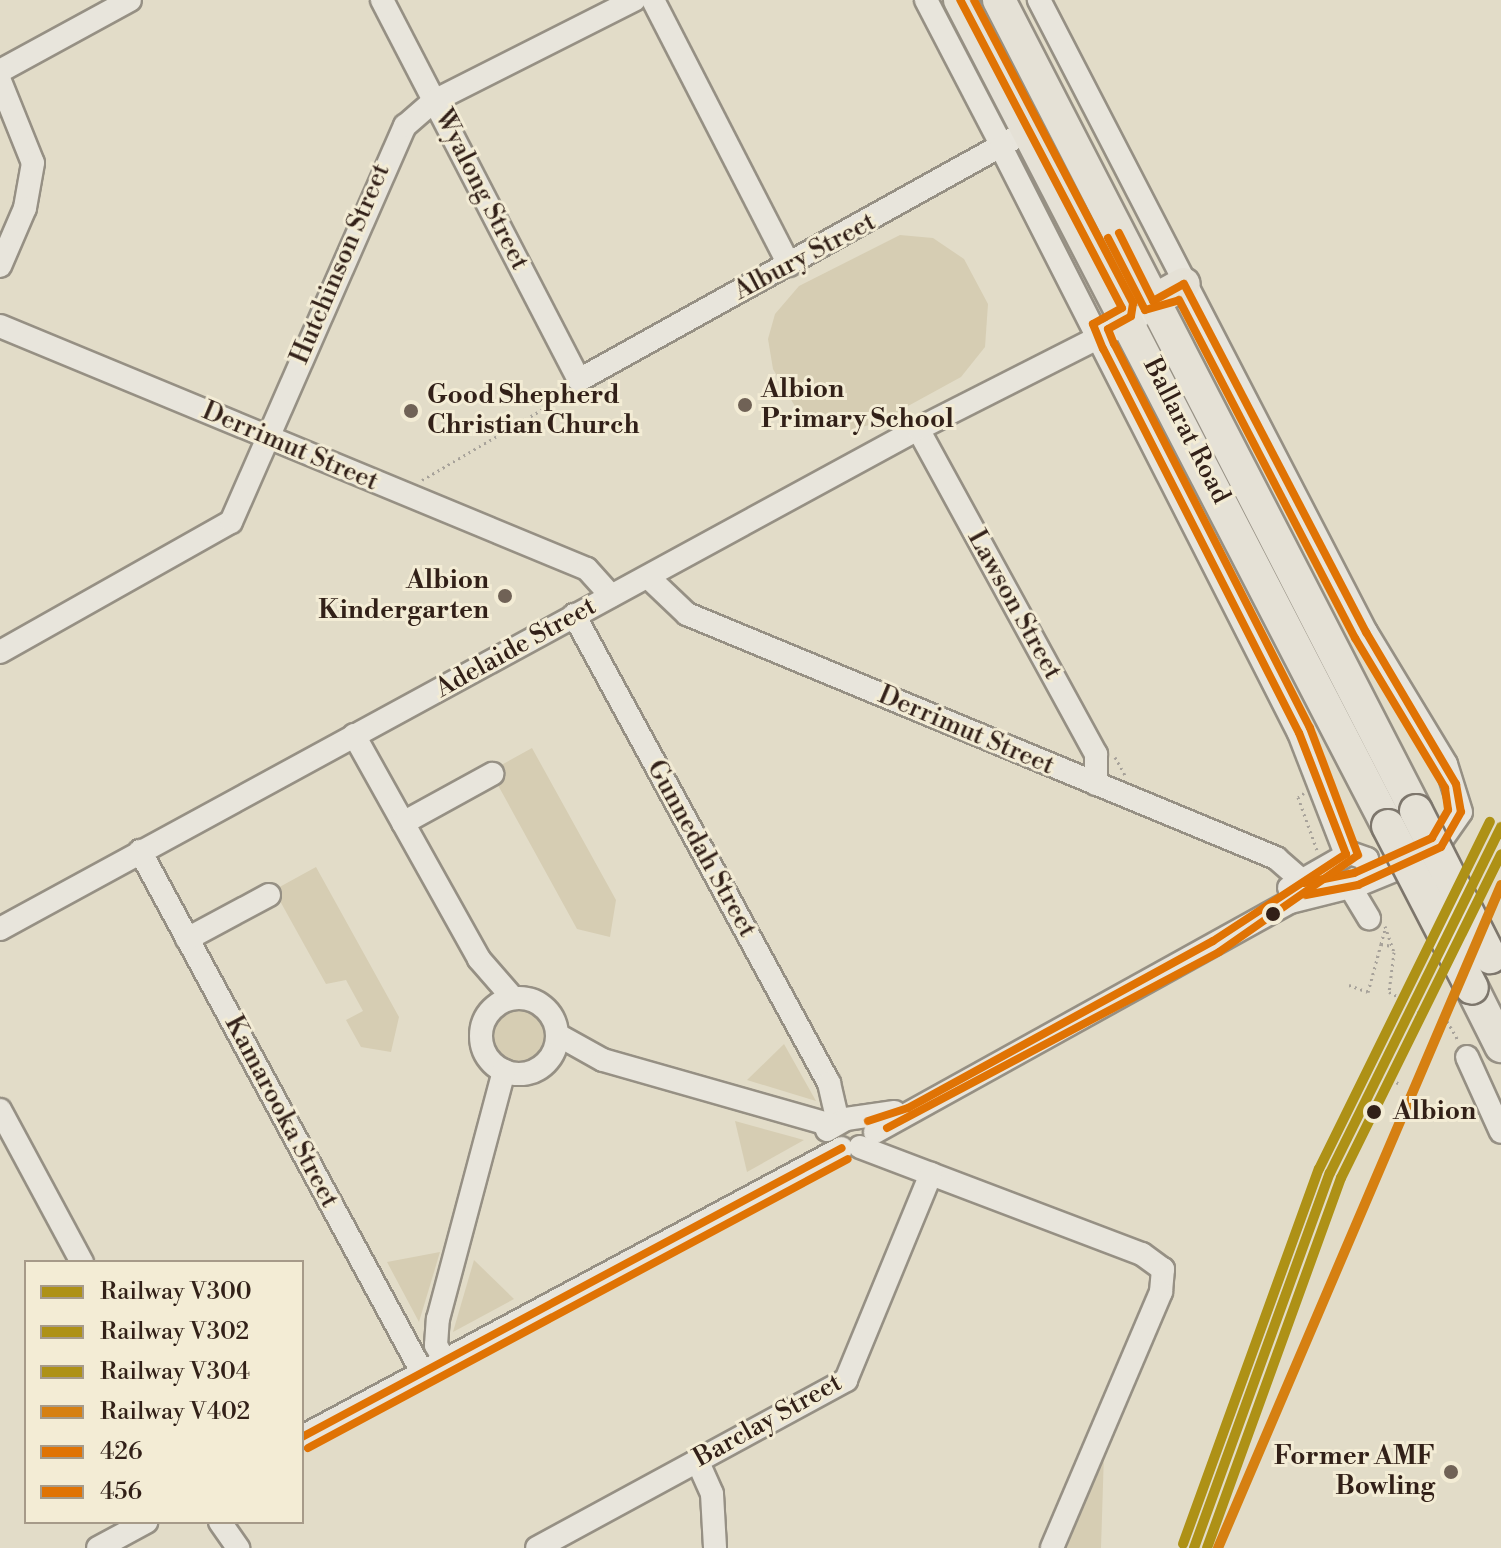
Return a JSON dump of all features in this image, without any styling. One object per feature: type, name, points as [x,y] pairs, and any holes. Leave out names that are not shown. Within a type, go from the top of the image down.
[{"type":"highway","name":"Ballarat Road","points":[[960,0],[1011,141],[1127,317],[1488,974],[1501,1046]]},
{"type":"highway","name":"Ballarat Road","points":[[999,0],[1153,301],[1402,819]]},
{"type":"highway","points":[[1153,301],[1184,284]]},
{"type":"street","points":[[0,71],[130,0]]},
{"type":"street","name":"Wyalong Street","points":[[382,0],[579,380]]},
{"type":"street","points":[[437,106],[634,0]]},
{"type":"street","points":[[653,0],[789,265]]},
{"type":"street","name":"Ballarat Road","points":[[926,0],[1011,141],[1096,333],[1299,733],[1349,873],[1379,922]]},
{"type":"street","points":[[304,1436],[795,1169],[849,1133],[908,1108],[1213,941],[1292,886],[1441,847],[1461,812],[1456,784],[1366,632],[1039,0]]},
{"type":"street","points":[[0,81],[33,163],[25,208],[0,266]]},
{"type":"street","name":"Hutchinson Street","points":[[0,652],[222,531],[251,477],[405,126],[437,106]]},
{"type":"street","name":"Albury Street","points":[[579,380],[1011,141]]},
{"type":"street","name":"Adelaide Street","points":[[0,929],[1153,301]]},
{"type":"street","name":"Derrimut Street","points":[[0,326],[595,574],[604,599]]},
{"type":"street","name":"Lawson Street","points":[[918,429],[1096,754],[1096,784]]},
{"type":"street","name":"Derrimut Street","points":[[644,579],[677,609],[1256,852],[1292,886]]},
{"type":"street","name":"Gunnedah Street","points":[[574,615],[829,1083],[849,1133],[895,1159],[931,1174]]},
{"type":"street","points":[[354,735],[504,1002]]},
{"type":"street","points":[[403,823],[492,774]]},
{"type":"street","name":"Kamarooka Street","points":[[140,851],[422,1372]]},
{"type":"street","points":[[187,939],[269,895]]},
{"type":"street","points":[[504,1002],[547,1008],[558,1035],[603,1060],[849,1133]]},
{"type":"street","points":[[504,1002],[482,1041],[512,1072]]},
{"type":"street","points":[[551,1058],[558,1035]]},
{"type":"street","points":[[1467,1057],[1501,1132]]},
{"type":"street","points":[[512,1072],[551,1058],[603,1060]]},
{"type":"street","points":[[444,1359],[436,1345],[438,1319],[512,1072]]},
{"type":"street","points":[[0,1110],[81,1260]]},
{"type":"street","points":[[931,1174],[1151,1257],[1163,1269],[1161,1292],[1052,1548]]},
{"type":"street","name":"Barclay Street","points":[[537,1548],[846,1380],[931,1174]]},
{"type":"street","points":[[697,1460],[712,1494],[715,1548]]},
{"type":"street","points":[[98,1548],[142,1524]]},
{"type":"path","points":[[410,497],[417,483],[564,401],[579,380]]},
{"type":"path","points":[[1111,749],[1130,782]]},
{"type":"path","points":[[1292,886],[1318,854],[1298,797],[1308,792],[1304,780]]},
{"type":"path","points":[[1349,985],[1368,992],[1381,944],[1379,922]]},
{"type":"path","points":[[1379,922],[1392,946],[1389,992],[1397,996]]},
{"type":"path","points":[[1381,944],[1392,946]]},
{"type":"path","points":[[1390,1079],[1420,1009]]},
{"type":"path","points":[[1447,1021],[1467,1057]]},
{"type":"path","points":[[1380,1075],[1398,1083]]},
{"type":"shaded area","points":[[900,235],[933,238],[964,259],[988,304],[985,347],[961,377],[877,423],[850,430],[822,426],[796,408],[773,369],[768,339],[775,314],[799,286]]},
{"type":"shaded area","points":[[532,748],[616,900],[610,937],[577,929],[494,778],[422,809]]},
{"type":"shaded area","points":[[316,867],[399,1017],[391,1052],[361,1047],[346,1020],[363,1011],[346,980],[326,984],[280,901],[205,928]]},
{"type":"shaded area","points":[[522,1005],[540,1011],[548,1019],[554,1037],[548,1055],[540,1063],[522,1069],[504,1063],[496,1055],[490,1037],[496,1019],[504,1011]]},
{"type":"shaded area","points":[[784,1044],[816,1101],[747,1080]]},
{"type":"shaded area","points":[[735,1121],[804,1140],[747,1172]]},
{"type":"shaded area","points":[[440,1252],[419,1322],[387,1262]]},
{"type":"shaded area","points":[[474,1260],[514,1299],[453,1332]]},
{"type":"shaded area","points":[[1104,1453],[1101,1548],[1066,1548]]},
{"type":"rail line","name":"V304","points":[[1183,1544],[1319,1169],[1490,822]]},
{"type":"rail line","name":"V300","points":[[1194,1548],[1330,1173],[1501,827]]},
{"type":"rail line","name":"V302","points":[[1207,1548],[1341,1178],[1501,854]]},
{"type":"rail line","name":"V402","points":[[1218,1548],[1501,885]]},
{"type":"transit line","name":"426","points":[[868,1121],[908,1108],[1213,941],[1346,854],[1299,733],[1103,349],[1093,324],[1122,308],[960,0]]},
{"type":"transit line","name":"456","points":[[887,1128],[1219,952],[1358,855],[1310,728],[1114,344],[1108,329],[1131,316],[1133,303],[974,0]]},
{"type":"transit line","name":"426","points":[[1119,233],[1153,301],[1184,284],[1366,632],[1456,784],[1461,812],[1441,847],[1358,885],[1306,895]]},
{"type":"transit line","name":"456","points":[[1108,238],[1145,310],[1179,300],[1355,638],[1445,788],[1448,810],[1432,838],[1354,873],[1304,883]]},
{"type":"transit line","name":"426","points":[[304,1436],[842,1148]]},
{"type":"transit line","name":"456","points":[[308,1448],[848,1159]]},
{"type":"place","name":"Albion Primary School","points":[[745,405]]},
{"type":"place","name":"Good Shepherd Christian Church","points":[[411,411]]},
{"type":"place","name":"Albion Kindergarten","points":[[505,596]]},
{"type":"place","name":"Albion","points":[[1374,1112]]},
{"type":"place","name":"Former AMF Bowling","points":[[1451,1472]]}]
